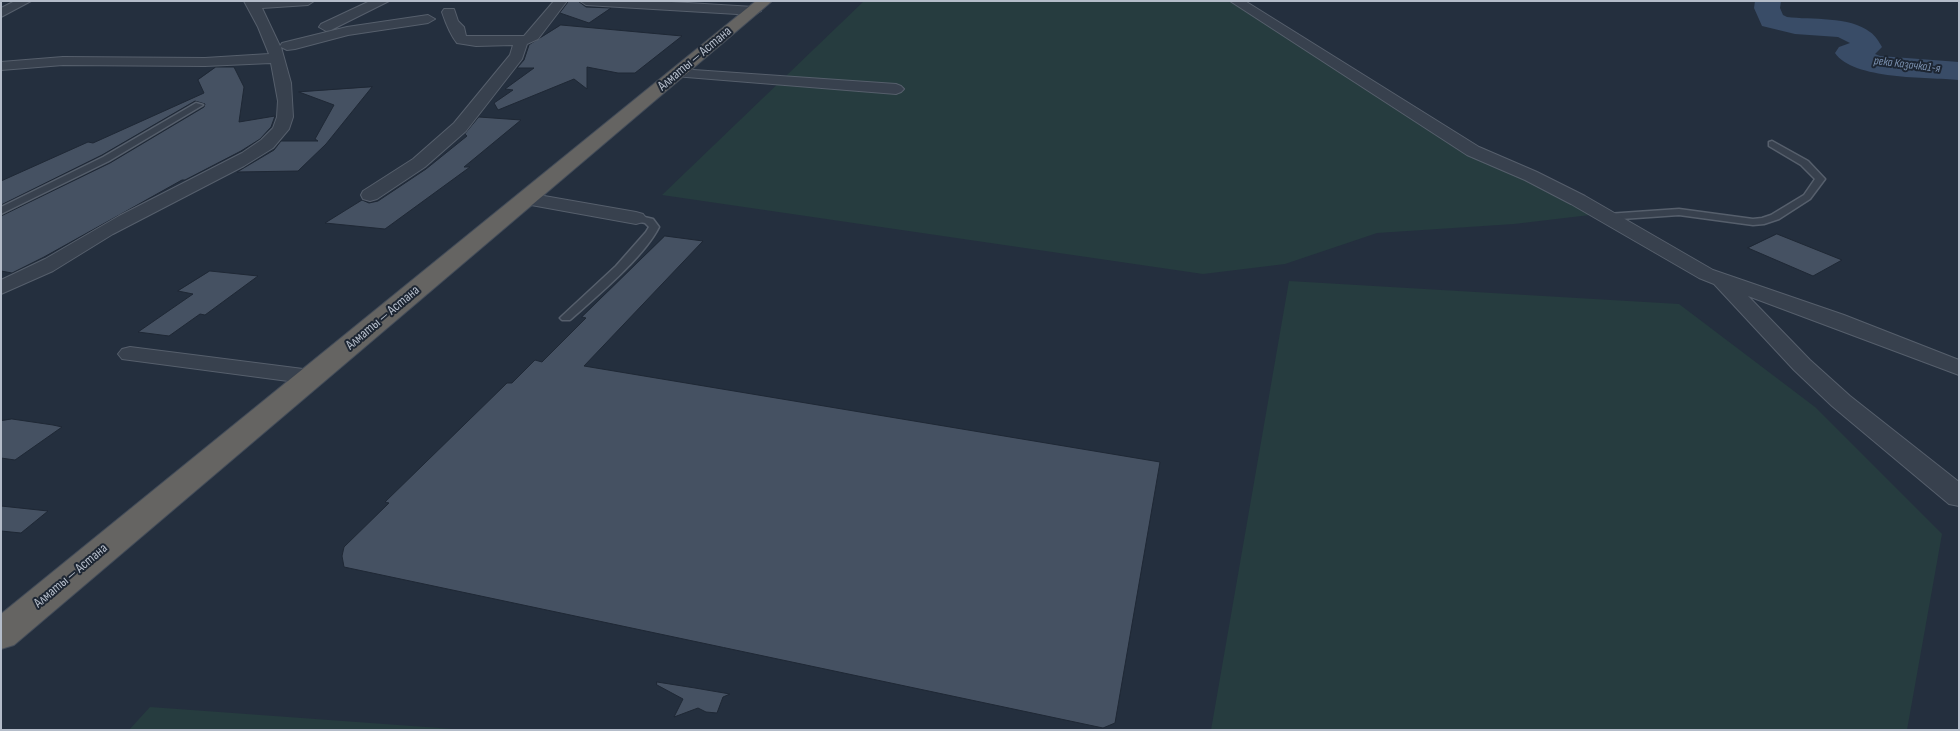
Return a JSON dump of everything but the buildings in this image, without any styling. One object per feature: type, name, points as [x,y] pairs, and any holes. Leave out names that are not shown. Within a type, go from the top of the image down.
[{"type":"highway","name":"Алматы — Астана","points":[[1,634],[760,6]]},
{"type":"street","points":[[1,13],[25,1]]},
{"type":"street","points":[[1,288],[51,264],[111,227],[245,158],[268,143],[282,129],[287,107],[286,90],[279,51],[252,3],[308,1]]},
{"type":"street","points":[[279,51],[365,7],[384,1]]},
{"type":"street","points":[[449,12],[452,23],[457,27],[459,37],[462,40],[521,41],[533,36],[561,1]]},
{"type":"street","points":[[586,1],[760,6]]},
{"type":"street","points":[[1236,1],[1406,107],[1473,152],[1530,176],[1720,280],[1836,320],[1959,368]]},
{"type":"street","points":[[1,66],[44,61],[196,62],[279,51],[328,36],[368,27],[428,19]]},
{"type":"street","points":[[370,195],[419,164],[460,127],[517,56],[521,41]]},
{"type":"street","points":[[679,73],[896,89]]},
{"type":"street","points":[[527,199],[636,218]]},
{"type":"street","points":[[1720,280],[1758,316],[1802,365],[1841,401],[1959,497]]},
{"type":"street","points":[[130,354],[311,378]]},
{"type":"lane","points":[[1,211],[106,159],[199,105]]},
{"type":"lane","points":[[1607,218],[1679,212],[1753,222],[1775,217],[1807,196],[1820,179],[1815,172],[1796,157],[1772,144]]},
{"type":"lane","points":[[566,318],[620,268],[651,234],[654,227],[649,221],[636,218]]},
{"type":"green space","points":[[864,1],[1229,1],[1440,134],[1590,215],[1514,224],[1377,233],[1285,264],[1203,274],[662,195]]},
{"type":"green space","points":[[1289,281],[1679,304],[1815,407],[1942,534],[1907,730],[1211,730]]},
{"type":"green space","points":[[150,707],[467,730],[129,730]]},
{"type":"waterway","name":"река Казачка1-я","points":[[1768,1],[1767,8],[1771,20],[1795,26],[1838,29],[1850,32],[1861,38],[1868,47],[1849,53],[1861,59],[1902,68],[1959,71]]}]
